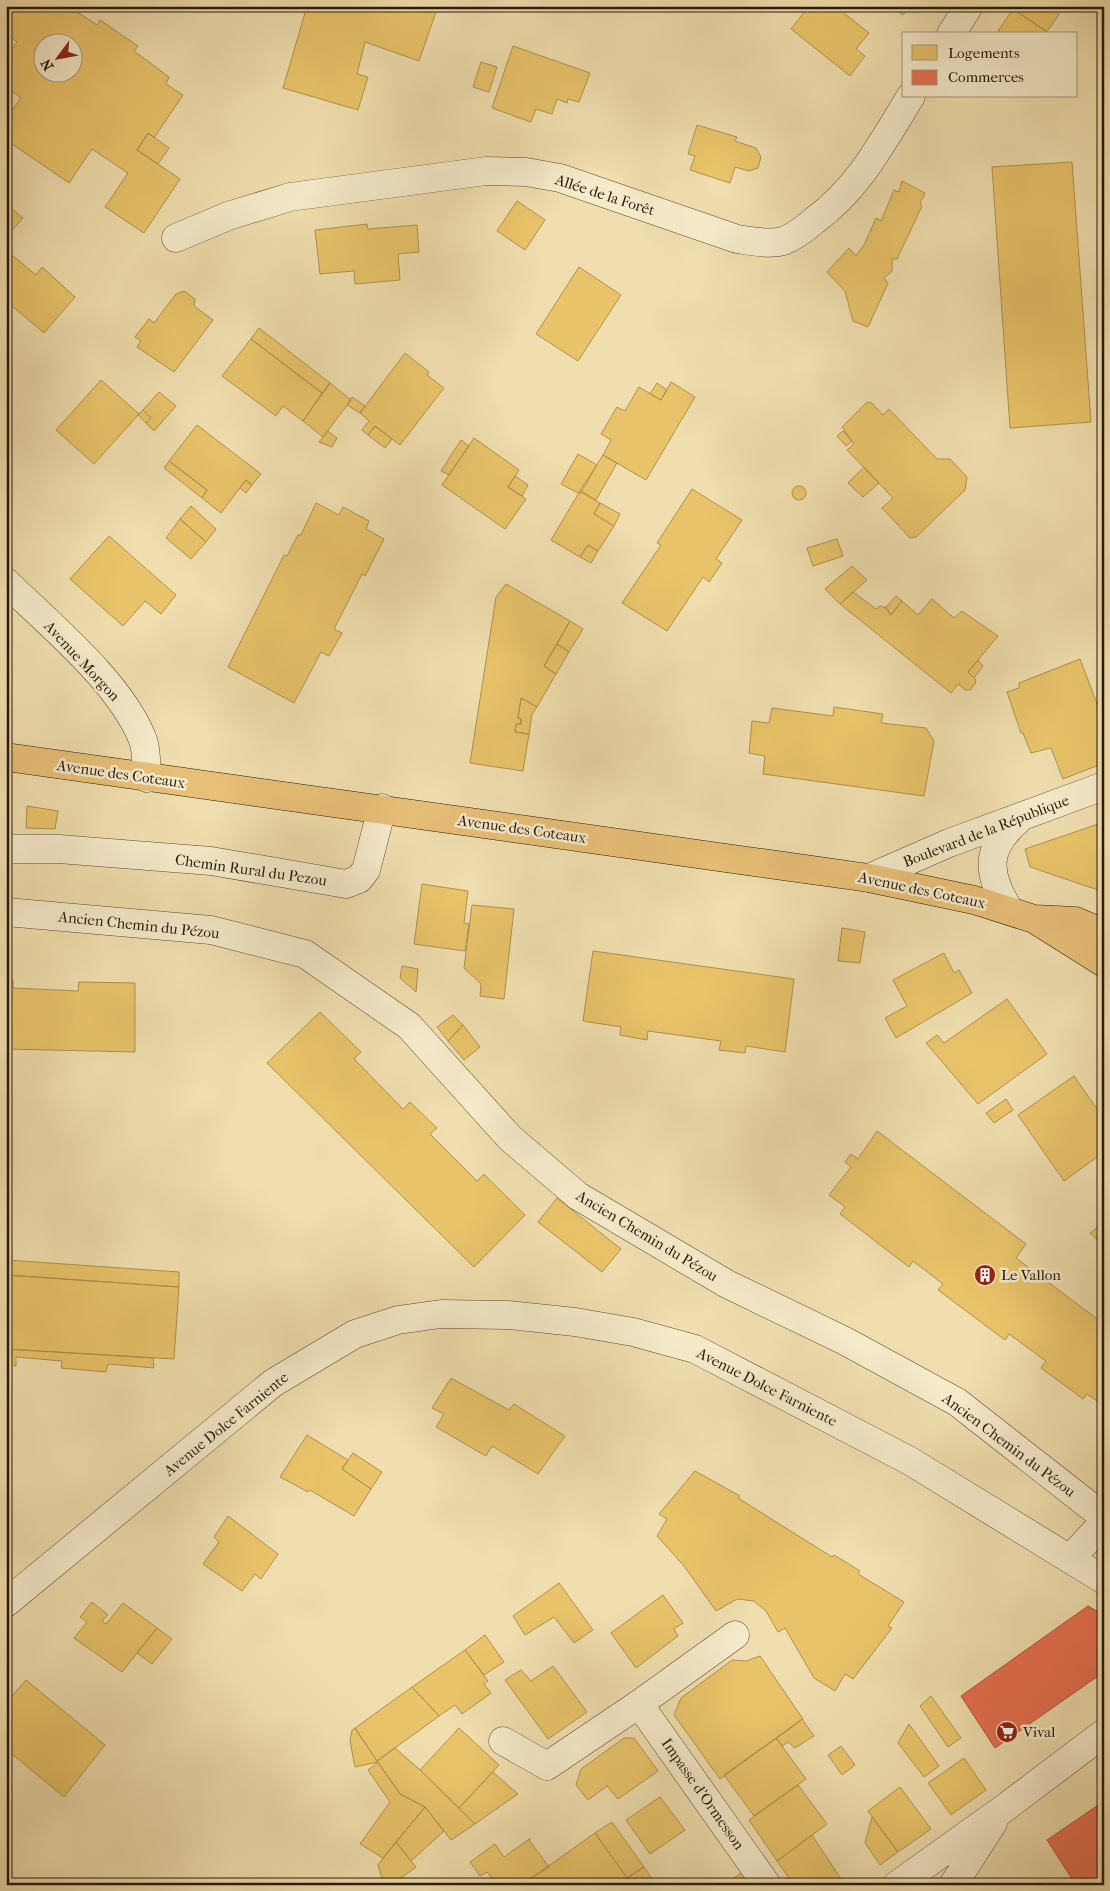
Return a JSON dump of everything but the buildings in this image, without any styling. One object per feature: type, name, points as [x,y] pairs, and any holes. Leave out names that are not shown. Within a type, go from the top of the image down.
[{"type":"main road","name":"Avenue des Coteaux","points":[[6,757],[147,778],[382,808],[868,878],[974,900],[1021,915],[1102,958]]},
{"type":"main road","name":"Avenue des Coteaux","points":[[1021,915],[1075,922],[1104,932]]},
{"type":"street","points":[[953,32],[969,6]]},
{"type":"street","name":"Allée de la Forêt","points":[[176,238],[228,216],[290,197],[486,171],[526,172],[560,178],[737,240],[783,241],[837,204],[853,186],[910,98]]},
{"type":"street","name":"Avenue Morgon","points":[[6,582],[100,675],[130,713],[144,742],[147,778]]},
{"type":"street","name":"Boulevard de la République","points":[[868,878],[949,843],[1104,786]]},
{"type":"street","name":"Chemin Rural du Pezou","points":[[6,849],[60,849],[211,861],[346,884],[359,879],[366,870],[382,808]]},
{"type":"street","points":[[1021,915],[998,893],[991,866],[999,838],[1022,816]]},
{"type":"street","name":"Ancien Chemin du Pézou","points":[[6,912],[211,930],[305,954],[409,1026],[510,1138],[578,1196],[727,1284],[845,1341],[957,1402],[1104,1516]]},
{"type":"street","name":"Avenue Dolce Farniente","points":[[6,1603],[273,1383],[355,1334],[398,1320],[441,1314],[508,1315],[575,1322],[633,1332],[695,1349],[910,1461],[1104,1580]]},
{"type":"street","points":[[1070,1560],[1104,1522]]},
{"type":"street","points":[[503,1741],[547,1766],[639,1704],[735,1635]]},
{"type":"street","name":"Impasse d'Ormesson","points":[[639,1704],[767,1885]]},
{"type":"street","points":[[897,1885],[1002,1810],[1104,1732]]},
{"type":"street","points":[[953,1885],[1002,1810]]},
{"type":"place","name":"Le Vallon","points":[[985,1275]]},
{"type":"place","name":"Vival","points":[[1007,1732]]}]
